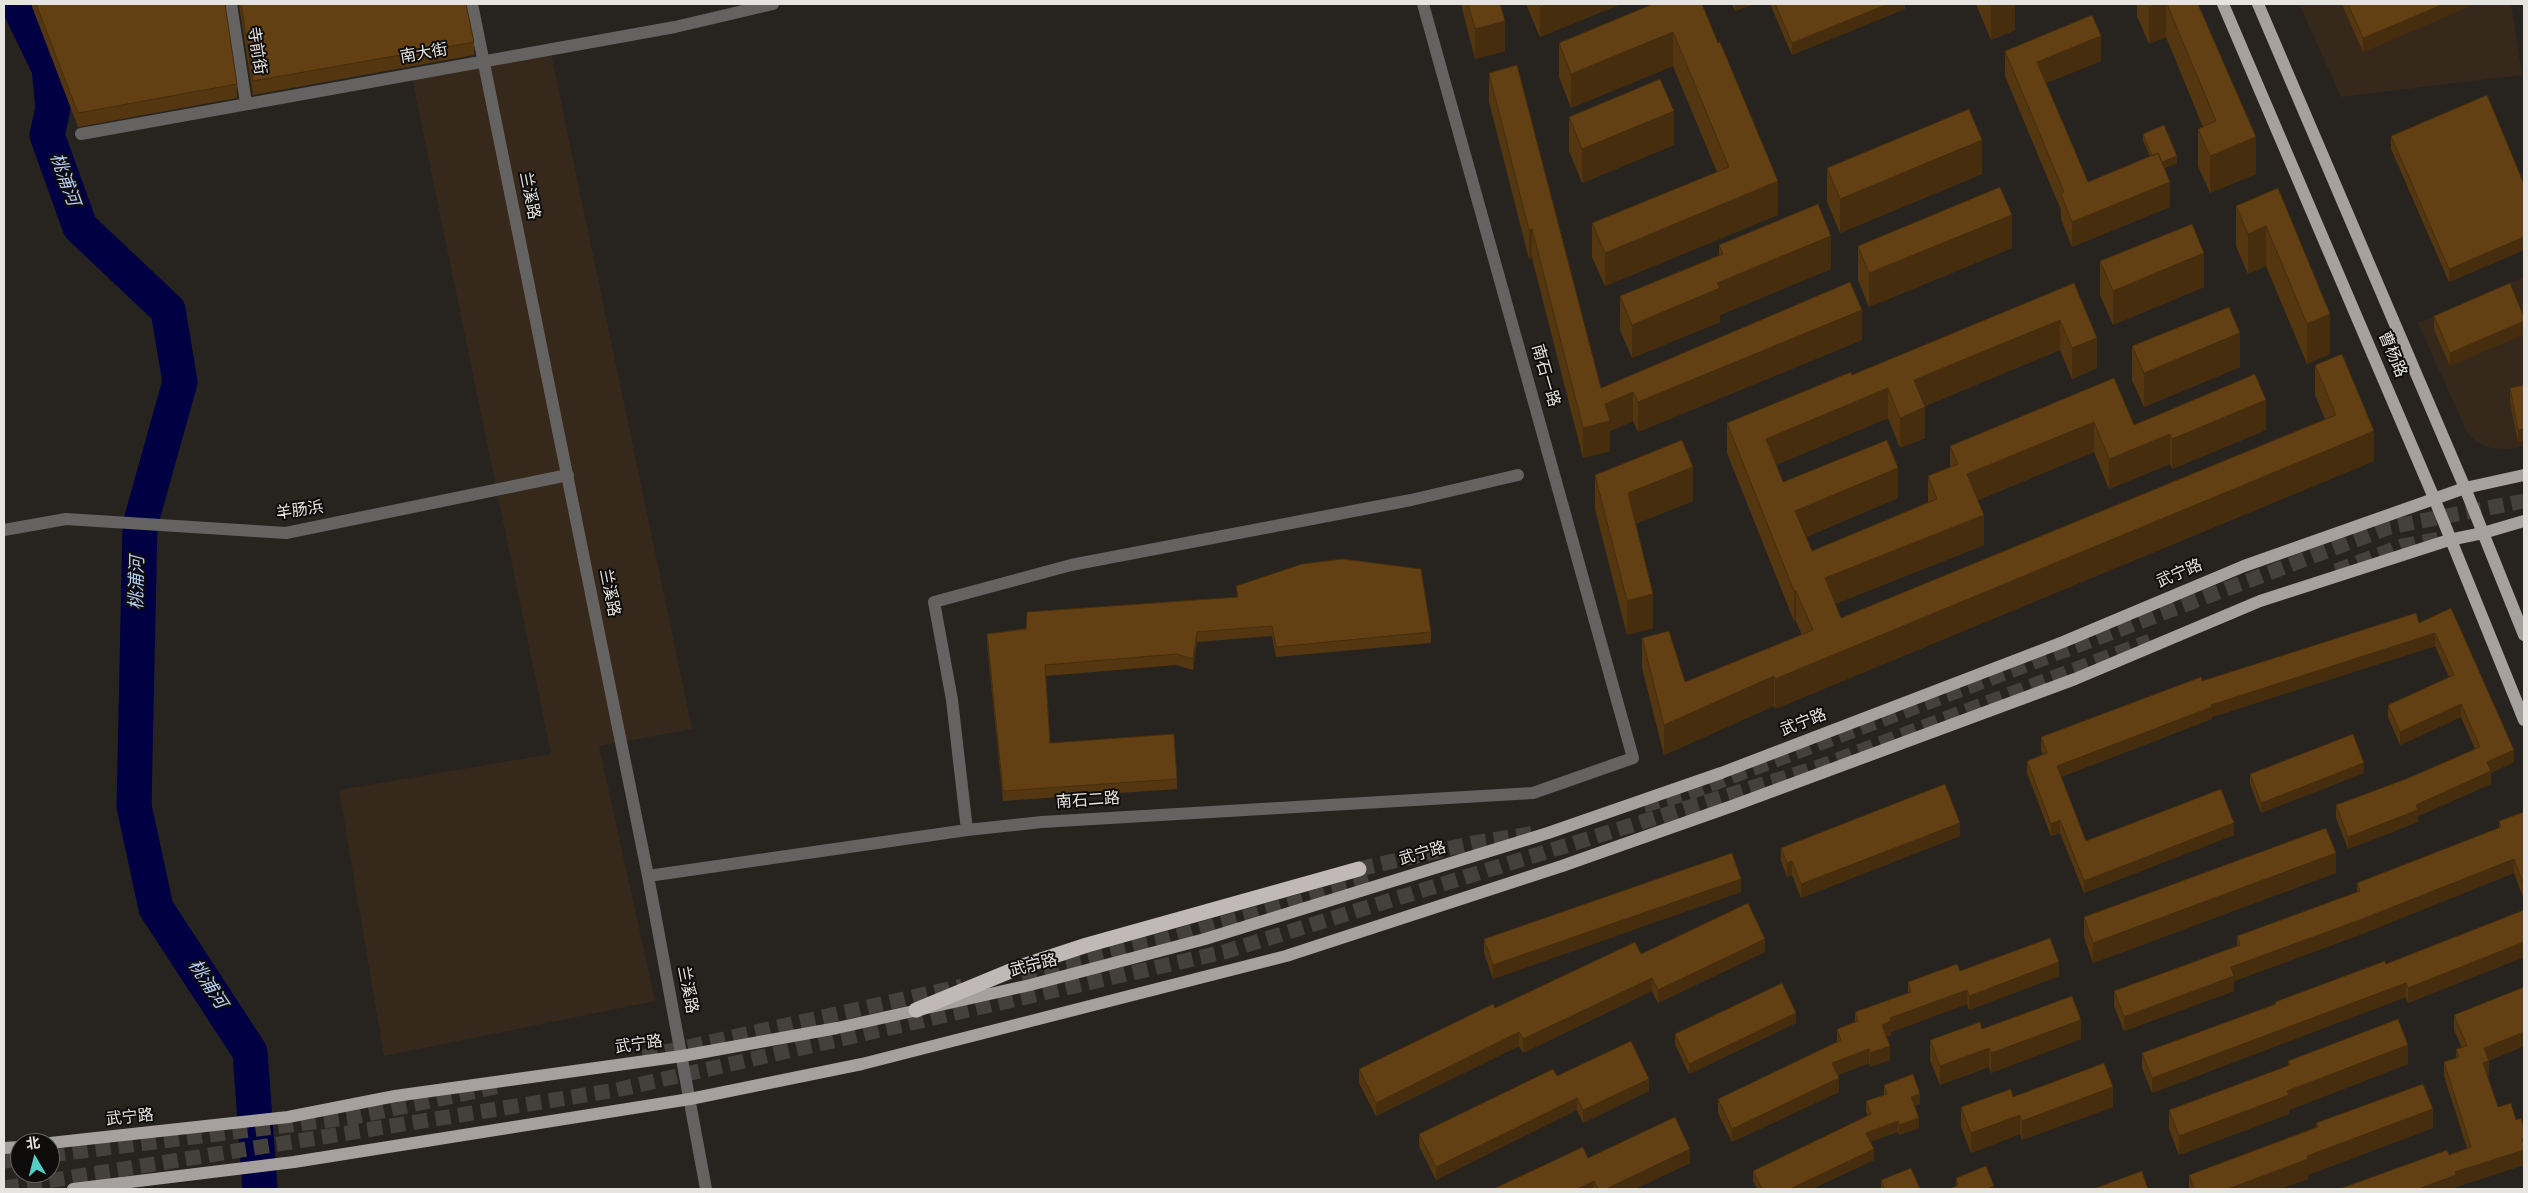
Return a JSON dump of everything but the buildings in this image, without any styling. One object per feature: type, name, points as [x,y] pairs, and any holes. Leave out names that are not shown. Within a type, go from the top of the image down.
[{"type":"highway","points":[[916,1010],[1020,967],[1068,951],[1358,869]]},
{"type":"main road","name":"曹杨路","points":[[2223,4],[2434,498],[2449,540],[2524,720]]},
{"type":"main road","name":"曹杨路","points":[[2258,4],[2465,488],[2524,635]]},
{"type":"main road","name":"武宁路","points":[[60,1143],[288,1117],[396,1096],[682,1056],[836,1028],[1030,985],[1205,939],[1548,833],[1721,773],[2063,642],[2244,566],[2434,498],[2465,488],[2524,475]]},
{"type":"main road","points":[[73,1189],[294,1162],[690,1098],[862,1064],[1286,956],[1562,866],[1736,805],[2075,679],[2260,601],[2449,540],[2483,533],[2524,521]]},
{"type":"street","name":"寺前街","points":[[231,4],[246,103]]},
{"type":"street","name":"兰溪路","points":[[472,4],[648,876],[706,1189]]},
{"type":"street","name":"南大街","points":[[80,134],[675,28],[773,4]]},
{"type":"street","name":"南石一路","points":[[1423,4],[1633,758]]},
{"type":"street","name":"羊肠浜","points":[[4,530],[66,519],[176,528],[286,533],[568,475]]},
{"type":"street","points":[[967,830],[956,725],[934,602],[1071,564],[1411,500],[1518,475]]},
{"type":"street","name":"南石二路","points":[[648,876],[967,830],[1113,817],[1533,793],[1633,758]]},
{"type":"shaded area","points":[[2299,4],[2511,4],[2522,75],[2341,97]]},
{"type":"shaded area","points":[[550,49],[692,729],[599,746],[655,1001],[384,1056],[339,790],[551,754],[411,73]]},
{"type":"shaded area","points":[[2524,277],[2524,446],[2509,449],[2491,448],[2476,442],[2467,432],[2418,323]]},
{"type":"waterway","name":"桃浦河","points":[[18,4],[49,68],[53,108],[47,135],[80,227],[168,310],[180,382],[140,525],[134,806],[156,908],[250,1052],[260,1189]]},
{"type":"tunnel","points":[[1644,805],[1688,793],[2390,527],[2524,501]]},
{"type":"tunnel","points":[[2336,571],[2402,546],[2440,539]]},
{"type":"tunnel","points":[[4,1188],[616,1090],[1224,952],[1819,767],[2150,641]]},
{"type":"tunnel","points":[[1359,869],[1473,843],[1536,833]]},
{"type":"tunnel","points":[[1021,973],[1163,940],[1369,882]]},
{"type":"tunnel","points":[[643,1057],[962,986]]},
{"type":"tunnel","points":[[60,1154],[354,1117],[500,1086]]},
{"type":"tunnel","points":[[4,1161],[10,1160]]}]
